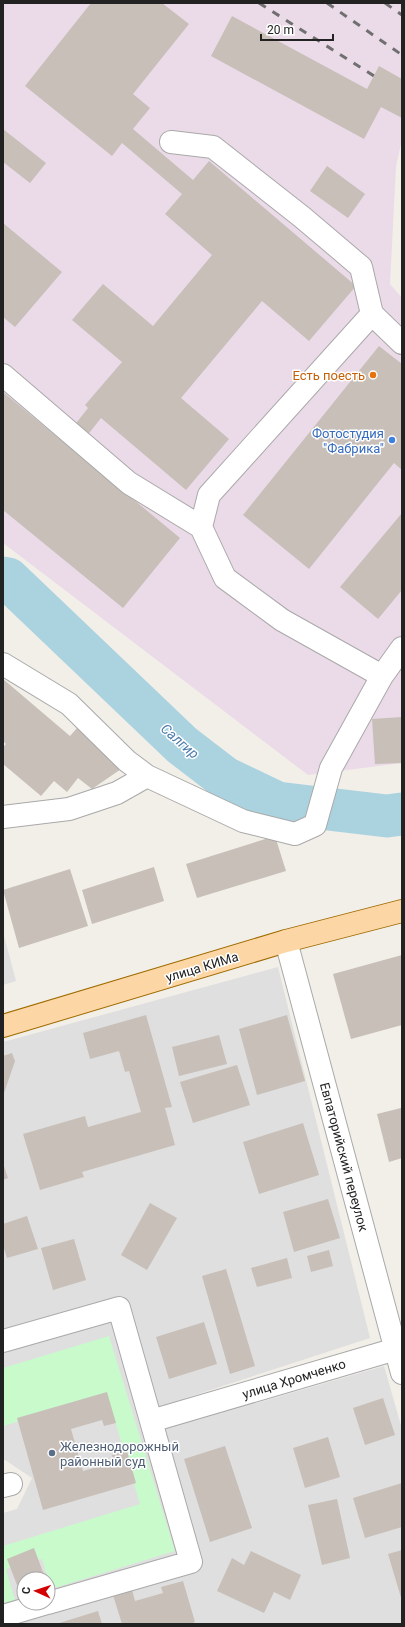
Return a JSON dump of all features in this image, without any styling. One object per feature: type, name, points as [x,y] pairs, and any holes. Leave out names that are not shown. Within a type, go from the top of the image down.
[{"type":"main road","name":"улица КИМа","points":[[3,1026],[286,941],[402,911]]},
{"type":"street","points":[[171,142],[213,147],[302,217],[361,267],[372,314],[402,343]]},
{"type":"street","points":[[201,527],[209,495],[372,314]]},
{"type":"street","points":[[3,375],[129,483],[201,527],[225,578],[282,620],[382,676]]},
{"type":"street","points":[[3,664],[69,704],[127,761],[147,776],[243,821],[295,834],[315,825],[331,768],[382,676],[402,648]]},
{"type":"street","points":[[3,816],[69,809],[117,793],[147,776]]},
{"type":"street","name":"Евпаторийский переулок","points":[[286,941],[402,1373]]},
{"type":"street","points":[[3,1341],[119,1308],[191,1562],[56,1601]]},
{"type":"street","name":"улица Хромченко","points":[[151,1421],[396,1349]]},
{"type":"street","points":[[3,1616],[20,1611]]},
{"type":"shaded area","points":[[3,3],[402,3],[402,139],[396,167],[390,284],[402,298],[402,763],[308,775],[3,543]]},
{"type":"shaded area","points":[[3,932],[16,981],[3,985]]},
{"type":"shaded area","points":[[278,967],[370,1338],[186,1398],[180,1403],[186,1420],[194,1421],[384,1366],[402,1429],[402,1624],[3,1624],[3,1513],[17,1509],[32,1478],[3,1460],[3,1042]]},
{"type":"green space","points":[[109,1336],[175,1551],[56,1587],[56,1571],[46,1571],[42,1559],[6,1569],[16,1604],[3,1608],[3,1546],[140,1504],[107,1395],[3,1426],[3,1368]]},
{"type":"building","points":[[91,3],[162,3],[189,24],[133,94],[150,108],[133,129],[193,180],[209,161],[356,286],[309,341],[262,301],[181,398],[229,439],[186,490],[101,418],[75,451],[180,538],[123,608],[3,510],[3,392],[62,441],[88,408],[85,405],[122,362],[72,320],[103,284],[153,326],[212,255],[165,214],[182,194],[122,143],[112,156],[25,86]]},
{"type":"building","points":[[232,16],[367,89],[379,66],[402,79],[402,118],[381,107],[364,139],[211,56]]},
{"type":"building","points":[[3,129],[46,163],[30,183],[3,162]]},
{"type":"building","points":[[327,166],[365,194],[348,218],[310,191]]},
{"type":"building","points":[[3,223],[62,272],[15,327],[3,317]]},
{"type":"building","points":[[379,346],[402,364],[402,470],[394,463],[309,569],[243,515]]},
{"type":"building","points":[[402,513],[402,590],[378,619],[340,587]]},
{"type":"building","points":[[3,679],[70,736],[77,728],[124,767],[92,789],[78,778],[67,792],[54,781],[41,796],[3,764],[3,747],[6,744],[3,741]]},
{"type":"building","points":[[402,717],[402,763],[375,764],[372,719]]},
{"type":"building","points":[[275,836],[286,871],[197,898],[186,864]]},
{"type":"building","points":[[154,867],[164,901],[92,924],[82,890]]},
{"type":"building","points":[[70,869],[88,926],[19,948],[3,890]]},
{"type":"building","points":[[402,955],[402,1025],[351,1039],[333,974]]},
{"type":"building","points":[[146,1015],[172,1107],[165,1108],[175,1145],[82,1172],[84,1177],[40,1190],[23,1134],[85,1116],[88,1127],[141,1112],[129,1071],[125,1072],[119,1051],[90,1059],[83,1033]]},
{"type":"building","points":[[287,1015],[305,1081],[257,1095],[239,1029]]},
{"type":"building","points":[[219,1035],[227,1064],[179,1076],[172,1047]]},
{"type":"building","points":[[12,1053],[15,1061],[3,1096],[3,1056]]},
{"type":"building","points":[[237,1065],[250,1105],[193,1123],[180,1082]]},
{"type":"building","points":[[401,1108],[402,1158],[389,1162],[377,1114]]},
{"type":"building","points":[[303,1123],[319,1175],[259,1194],[243,1142]]},
{"type":"building","points":[[3,1163],[8,1178],[3,1180]]},
{"type":"building","points":[[328,1199],[340,1238],[294,1252],[283,1212]]},
{"type":"building","points":[[150,1203],[177,1218],[147,1270],[121,1255]]},
{"type":"building","points":[[27,1216],[38,1249],[7,1258],[3,1245],[3,1224]]},
{"type":"building","points":[[74,1239],[86,1280],[53,1290],[41,1248]]},
{"type":"building","points":[[329,1250],[333,1266],[311,1272],[307,1256]]},
{"type":"building","points":[[287,1258],[292,1278],[257,1287],[251,1268]]},
{"type":"building","points":[[226,1269],[255,1366],[230,1374],[202,1276]]},
{"type":"building","points":[[204,1322],[217,1364],[169,1379],[156,1337]]},
{"type":"building","name":"Железнодорожный районный суд","points":[[107,1392],[116,1423],[104,1426],[102,1420],[71,1429],[83,1471],[114,1462],[112,1455],[127,1451],[136,1483],[43,1510],[17,1418]]},
{"type":"building","points":[[383,1398],[395,1435],[365,1445],[353,1408]]},
{"type":"building","points":[[328,1437],[340,1477],[305,1488],[293,1448]]},
{"type":"building","points":[[225,1446],[252,1528],[210,1542],[184,1459]]},
{"type":"building","points":[[402,1483],[402,1527],[365,1538],[353,1498]]},
{"type":"building","points":[[337,1499],[350,1558],[322,1565],[308,1505]]},
{"type":"building","points":[[34,1548],[43,1571],[16,1571],[16,1582],[7,1559]]},
{"type":"building","points":[[402,1550],[402,1601],[388,1554]]},
{"type":"building","points":[[251,1551],[301,1575],[290,1600],[274,1592],[264,1613],[217,1591],[232,1558],[244,1565]]},
{"type":"building","points":[[183,1581],[195,1622],[190,1624],[122,1624],[112,1592],[131,1586],[135,1601],[163,1593],[161,1587]]},
{"type":"building","points":[[98,1611],[102,1624],[56,1624]]},
{"type":"waterway","name":"Салгир","points":[[3,578],[8,579],[182,745],[225,778],[277,803],[387,816],[402,814]]},
{"type":"railway","points":[[259,3],[374,76]]},
{"type":"railway","points":[[327,3],[402,55]]},
{"type":"railway","points":[[385,3],[402,15]]},
{"type":"place","name":"Есть поесть","points":[[373,375]]},
{"type":"place","name":"Фотостудия \"Фабрика\"","points":[[392,440]]},
{"type":"place","name":"Железнодорожный районный суд","points":[[52,1453]]}]
